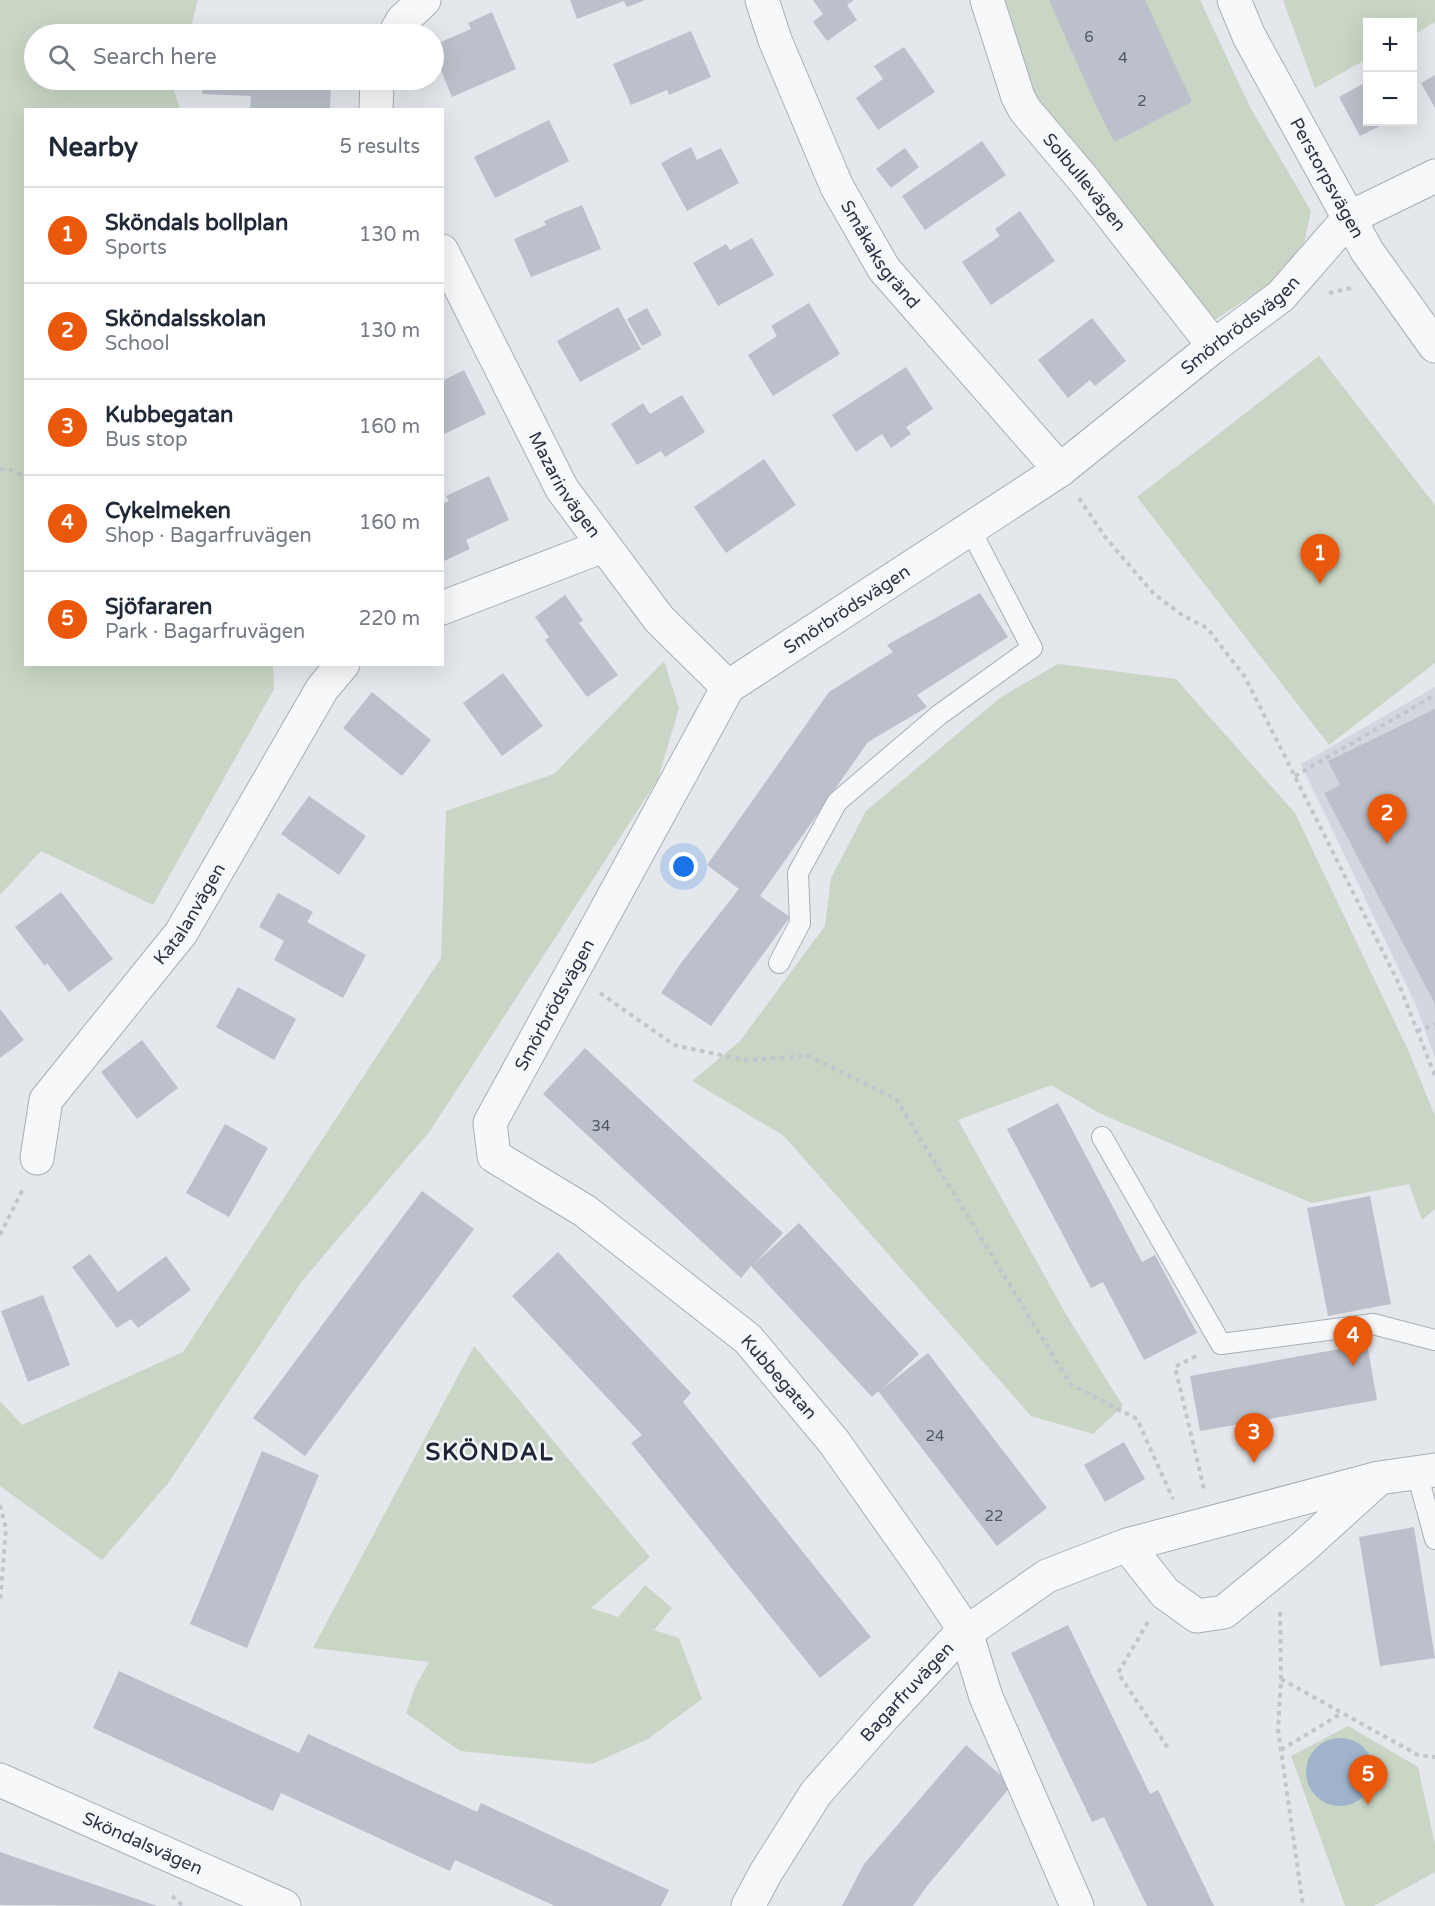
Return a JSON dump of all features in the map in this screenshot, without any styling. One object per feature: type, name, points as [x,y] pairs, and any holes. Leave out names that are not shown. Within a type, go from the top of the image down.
[{"type":"street","points":[[400,24],[424,0]]},
{"type":"street","name":"Småkaksgränd","points":[[762,0],[776,40],[837,187],[884,269],[1060,470]]},
{"type":"street","name":"Solbullevägen","points":[[987,0],[1018,97],[1025,110],[1084,180],[1214,346]]},
{"type":"street","name":"Perstorpsvägen","points":[[1234,0],[1249,36],[1367,251],[1435,346]]},
{"type":"street","points":[[376,108],[377,90]]},
{"type":"street","points":[[1349,218],[1435,176]]},
{"type":"street","name":"Smörbrödsvägen","points":[[490,1123],[728,687],[1060,470],[1214,346],[1281,296],[1349,218]]},
{"type":"street","name":"Mazarinvägen","points":[[444,255],[562,489],[659,619],[728,687]]},
{"type":"street","points":[[444,607],[603,546]]},
{"type":"street","name":"Katalanvägen","points":[[37,1158],[46,1100],[181,933],[322,689],[340,666]]},
{"type":"street","name":"Kubbegatan","points":[[490,1123],[494,1156],[585,1211],[748,1339],[834,1442],[966,1632],[986,1697],[1077,1906]]},
{"type":"street","name":"Bagarfruvägen","points":[[748,1906],[765,1874],[816,1793],[954,1641],[1047,1576],[1127,1545],[1379,1478],[1426,1472]]},
{"type":"street","points":[[1127,1545],[1165,1593],[1197,1616],[1224,1612],[1280,1566],[1379,1478]]},
{"type":"street","name":"Sköndalsvägen","points":[[0,1780],[284,1906]]},
{"type":"lane","points":[[779,963],[800,924],[798,873],[837,802],[939,715],[1032,648],[970,529]]},
{"type":"lane","points":[[1102,1137],[1221,1344],[1374,1324],[1435,1340]]},
{"type":"lane","points":[[1426,1472],[1435,1539]]},
{"type":"path","points":[[1327,294],[1354,287]]},
{"type":"path","points":[[0,469],[11,470],[24,476]]},
{"type":"path","points":[[1060,470],[1106,538],[1154,594],[1182,615],[1208,628],[1245,677],[1398,982],[1435,1076]]},
{"type":"path","points":[[1295,776],[1435,695]]},
{"type":"path","points":[[572,972],[674,1045],[744,1060],[808,1056],[896,1100],[1071,1384],[1137,1419],[1187,1529]]},
{"type":"path","points":[[1417,1031],[1435,1024]]},
{"type":"path","points":[[0,1235],[37,1158]]},
{"type":"path","points":[[1205,1492],[1176,1367],[1221,1344]]},
{"type":"path","points":[[0,1505],[6,1529],[0,1603]]},
{"type":"path","points":[[1280,1566],[1281,1679],[1278,1729],[1304,1906]]},
{"type":"path","points":[[1165,1593],[1118,1673],[1170,1751]]},
{"type":"path","points":[[1281,1679],[1418,1755],[1435,1757]]},
{"type":"path","points":[[1281,1750],[1342,1713]]},
{"type":"shaded area","points":[[1435,687],[1435,1058],[1416,1005],[1301,764]]},
{"type":"green space","points":[[0,0],[198,0],[192,24],[24,24],[24,90],[174,90],[180,108],[24,108],[24,666],[273,666],[274,689],[153,905],[41,851],[0,895]]},
{"type":"green space","points":[[989,0],[1200,0],[1250,107],[1311,211],[1302,252],[1274,281],[1204,327],[1058,144]]},
{"type":"green space","points":[[1283,0],[1435,0],[1435,22],[1417,33],[1417,18],[1363,18],[1363,61],[1315,88]]},
{"type":"green space","points":[[1319,356],[1435,505],[1435,663],[1329,745],[1137,497]]},
{"type":"green space","points":[[664,661],[679,708],[658,779],[430,1131],[302,1281],[169,1482],[102,1560],[0,1486],[0,1401],[22,1425],[183,1352],[441,958],[446,811],[554,774]]},
{"type":"green space","points":[[1058,664],[1176,679],[1295,813],[1409,1052],[1435,1116],[1435,1209],[1422,1220],[1409,1184],[1312,1203],[1101,1114],[1051,1085],[958,1120],[1067,1316],[1123,1406],[1093,1434],[1031,1416],[784,1136],[692,1081],[740,1041],[825,926],[831,878],[866,811],[1001,697]]},
{"type":"green space","points":[[474,1346],[650,1557],[591,1608],[618,1617],[645,1585],[672,1608],[654,1630],[679,1638],[702,1699],[648,1739],[592,1764],[460,1751],[406,1713],[416,1685],[429,1662],[313,1648]]},
{"type":"green space","points":[[1348,1726],[1418,1767],[1435,1844],[1435,1872],[1374,1906],[1345,1906],[1291,1756]]},
{"type":"water","points":[[1333,1738],[1347,1738],[1359,1743],[1369,1753],[1374,1772],[1369,1791],[1359,1801],[1347,1806],[1333,1806],[1321,1801],[1311,1791],[1306,1779],[1306,1765],[1311,1753],[1321,1743]]},
{"type":"building","points":[[570,0],[645,0],[627,7],[624,1],[577,19]]},
{"type":"building","points":[[813,0],[854,0],[847,5],[857,20],[827,41],[813,22],[823,14]]},
{"type":"building","points":[[1049,0],[1145,0],[1192,102],[1114,142]]},
{"type":"building","points":[[492,12],[516,69],[452,97],[444,77],[444,41],[471,29],[468,23]]},
{"type":"building","points":[[691,31],[711,77],[669,95],[667,90],[631,105],[613,64]]},
{"type":"building","points":[[904,47],[935,92],[878,130],[856,98],[883,79],[874,66]]},
{"type":"building","points":[[1435,75],[1435,108],[1421,83]]},
{"type":"building","points":[[1363,84],[1363,126],[1380,126],[1360,136],[1339,97]]},
{"type":"building","points":[[202,90],[331,90],[330,108],[250,108],[251,96],[202,94]]},
{"type":"building","points":[[549,120],[569,161],[495,198],[474,157]]},
{"type":"building","points":[[982,141],[1006,175],[925,230],[902,196]]},
{"type":"building","points":[[691,147],[697,160],[721,148],[739,183],[687,211],[661,163]]},
{"type":"building","points":[[905,148],[919,167],[891,188],[876,169]]},
{"type":"building","points":[[582,205],[601,249],[531,277],[514,239],[546,225],[544,221]]},
{"type":"building","points":[[1020,211],[1055,261],[991,305],[962,262],[1000,236],[995,229]]},
{"type":"building","points":[[752,238],[774,275],[718,306],[693,263],[726,244],[730,250]]},
{"type":"building","points":[[809,303],[840,354],[773,396],[748,355],[777,336],[771,326]]},
{"type":"building","points":[[618,307],[641,349],[580,382],[557,341]]},
{"type":"building","points":[[647,308],[662,335],[642,346],[627,319]]},
{"type":"building","points":[[1092,318],[1126,361],[1095,386],[1090,380],[1068,398],[1038,360]]},
{"type":"building","points":[[906,367],[933,409],[906,427],[911,434],[891,448],[882,434],[856,452],[832,415]]},
{"type":"building","points":[[464,370],[486,414],[444,434],[444,380]]},
{"type":"building","points":[[682,395],[705,432],[665,457],[661,451],[637,465],[611,424],[643,403],[650,414]]},
{"type":"building","points":[[764,459],[796,505],[726,553],[694,507]]},
{"type":"building","points":[[489,476],[509,520],[466,540],[470,549],[444,561],[444,503],[449,501],[446,496]]},
{"type":"building","points":[[980,593],[1008,637],[917,695],[927,707],[868,742],[760,896],[790,917],[711,1026],[661,993],[681,963],[739,889],[707,865],[829,692],[893,652],[887,645]]},
{"type":"building","points":[[565,595],[583,620],[579,623],[618,675],[587,697],[545,640],[549,637],[535,617]]},
{"type":"building","points":[[503,673],[543,726],[502,756],[463,703]]},
{"type":"building","points":[[372,692],[431,740],[402,776],[343,728]]},
{"type":"building","points":[[1435,709],[1435,1004],[1324,793],[1340,785],[1328,761]]},
{"type":"building","points":[[309,796],[366,836],[339,875],[281,834]]},
{"type":"building","points":[[61,892],[113,959],[69,992],[47,963],[45,966],[15,927]]},
{"type":"building","points":[[278,893],[313,912],[307,922],[366,955],[343,998],[274,960],[284,941],[259,927]]},
{"type":"building","points":[[238,987],[296,1019],[274,1060],[216,1027]]},
{"type":"building","points":[[0,1009],[24,1040],[0,1058]]},
{"type":"building","points":[[142,1040],[178,1088],[137,1119],[101,1072]]},
{"type":"building","points":[[585,1048],[783,1233],[755,1263],[799,1223],[919,1354],[882,1389],[928,1353],[1047,1508],[997,1546],[878,1391],[872,1397],[751,1266],[741,1278],[543,1094]]},
{"type":"building","points":[[1058,1103],[1142,1262],[1155,1255],[1197,1333],[1144,1360],[1103,1282],[1091,1288],[1007,1129]]},
{"type":"building","points":[[225,1124],[268,1148],[229,1217],[186,1193]]},
{"type":"building","points":[[422,1191],[474,1229],[305,1456],[253,1418]]},
{"type":"building","points":[[1370,1196],[1391,1304],[1328,1316],[1307,1208]]},
{"type":"building","points":[[558,1252],[691,1393],[683,1402],[871,1637],[820,1678],[631,1443],[642,1435],[512,1296]]},
{"type":"building","points":[[90,1254],[118,1292],[166,1256],[191,1290],[138,1328],[131,1319],[117,1328],[72,1267]]},
{"type":"building","points":[[43,1295],[70,1365],[28,1382],[1,1311]]},
{"type":"building","points":[[1367,1344],[1377,1400],[1200,1431],[1190,1376]]},
{"type":"building","points":[[1124,1442],[1145,1479],[1105,1502],[1084,1465]]},
{"type":"building","points":[[262,1451],[319,1475],[247,1648],[190,1624]]},
{"type":"building","points":[[1414,1527],[1435,1658],[1380,1666],[1359,1537]]},
{"type":"building","points":[[1068,1625],[1150,1794],[1158,1790],[1214,1906],[1147,1906],[1104,1817],[1092,1822],[1011,1653]]},
{"type":"building","points":[[119,1671],[299,1753],[308,1734],[477,1812],[481,1803],[669,1890],[661,1906],[555,1906],[455,1860],[450,1871],[281,1793],[273,1811],[93,1728]]},
{"type":"building","points":[[966,1745],[1012,1785],[927,1886],[913,1906],[842,1906],[864,1864]]},
{"type":"building","points":[[0,1852],[157,1906],[0,1905]]},
{"type":"place","name":"Sköndals bollplan","points":[[1320,584]]},
{"type":"place","name":"Sköndalsskolan","points":[[1387,844]]},
{"type":"place","name":"Cykelmeken","points":[[1353,1366]]},
{"type":"place","name":"Kubbegatan","points":[[1254,1463]]},
{"type":"place","name":"Sjöfararen","points":[[1368,1805]]},
{"type":"district","name":"SKÖNDAL","points":[[490,1452]]}]
